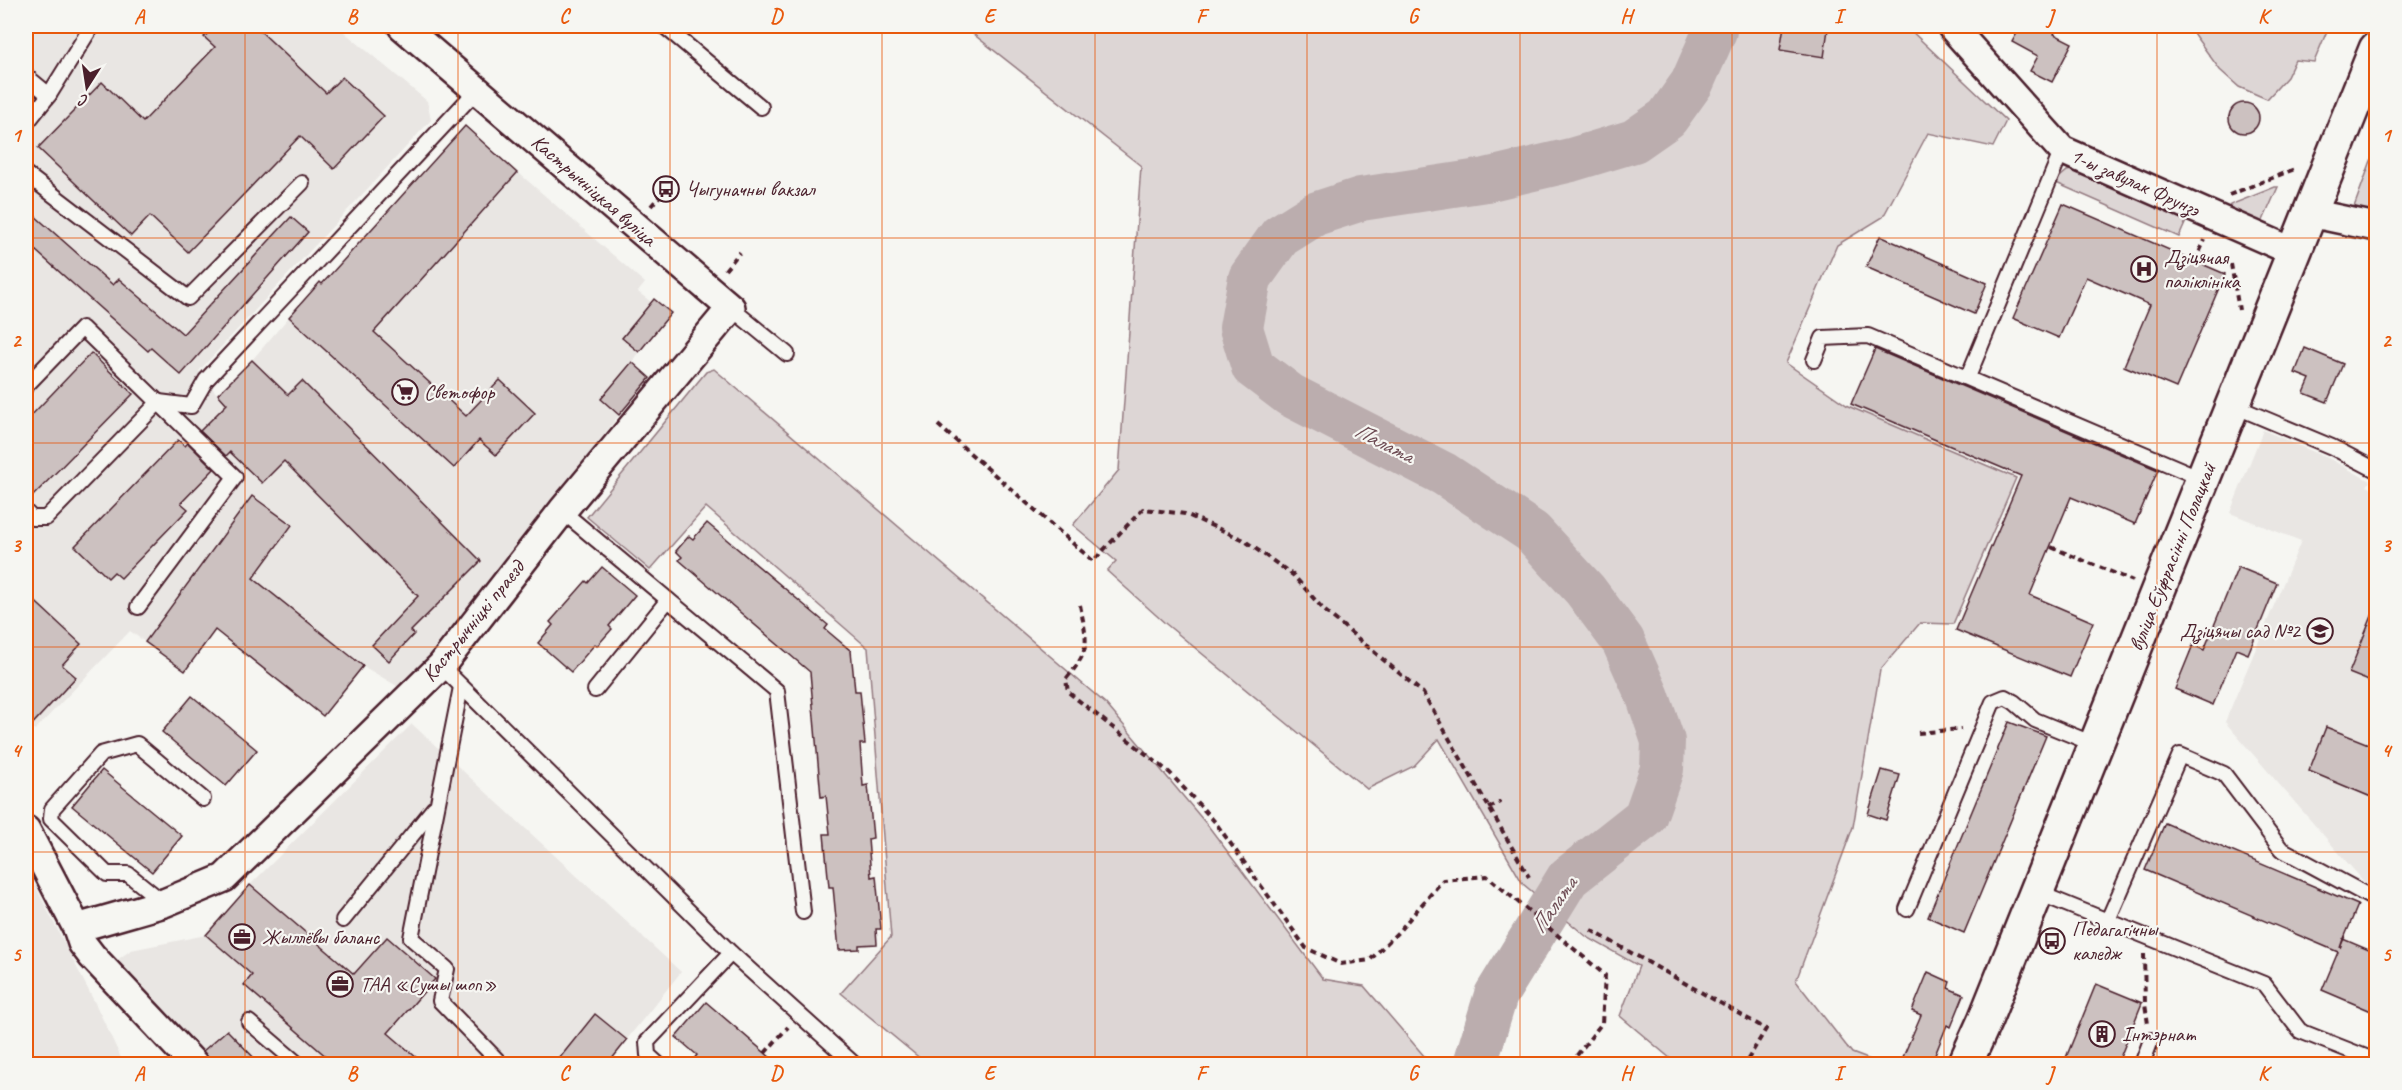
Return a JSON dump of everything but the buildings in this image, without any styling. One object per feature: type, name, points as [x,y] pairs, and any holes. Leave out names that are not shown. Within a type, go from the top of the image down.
[{"type":"main road","name":"вуліца Еўфрасінні Полацкай","points":[[1965,1065],[2204,479],[2376,49]]},
{"type":"street","name":"1-ы завулак Фрунзэ","points":[[1951,26],[2062,150],[2295,252]]},
{"type":"street","name":"Кастрычніцкая вуліца","points":[[406,27],[731,308]]},
{"type":"street","points":[[2310,213],[2376,227]]},
{"type":"street","name":"Кастрычніцкі праезд","points":[[77,928],[164,903],[224,878],[441,666],[562,511],[731,308]]},
{"type":"street","points":[[26,830],[77,928],[82,943],[194,1065]]},
{"type":"lane","points":[[26,124],[49,95],[92,26]]},
{"type":"lane","points":[[664,26],[761,107]]},
{"type":"lane","points":[[26,76],[49,95]]},
{"type":"lane","points":[[159,402],[191,406],[206,380],[477,90]]},
{"type":"lane","points":[[1968,377],[2062,150]]},
{"type":"lane","points":[[26,174],[188,298],[302,183]]},
{"type":"lane","name":"Кастрычніцкая вуліца","points":[[731,308],[787,354]]},
{"type":"lane","points":[[26,386],[82,328],[235,477],[138,607]]},
{"type":"lane","points":[[1814,360],[1822,338],[1868,336],[2204,479]]},
{"type":"lane","points":[[26,512],[32,518],[46,518],[159,402]]},
{"type":"lane","points":[[2232,405],[2332,447],[2376,470]]},
{"type":"lane","points":[[562,511],[777,691],[803,912]]},
{"type":"lane","points":[[595,690],[668,600]]},
{"type":"lane","points":[[441,666],[731,953],[854,1065]]},
{"type":"lane","points":[[461,687],[411,938],[447,969],[440,1001],[501,1065]]},
{"type":"lane","points":[[1908,909],[1993,702],[2005,698],[2014,702],[2035,720],[2096,745]]},
{"type":"lane","points":[[164,903],[128,874],[107,874],[51,819],[51,809],[101,754],[137,744],[203,799]]},
{"type":"lane","points":[[2108,920],[2180,755],[2223,774],[2281,849],[2376,900]]},
{"type":"lane","points":[[343,920],[436,807]]},
{"type":"lane","points":[[2036,892],[2264,984],[2300,1031],[2376,1061]]},
{"type":"lane","points":[[658,1065],[648,1055],[647,1042],[731,953]]},
{"type":"lane","points":[[249,1022],[298,1065]]},
{"type":"lane","points":[[2142,1065],[2151,1040]]},
{"type":"path","points":[[2254,185],[2301,167]]},
{"type":"path","points":[[2231,264],[2241,318]]},
{"type":"path","points":[[938,425],[1093,561],[1143,508],[1185,514],[1242,539],[1293,576],[1324,610],[1423,693],[1529,877]]},
{"type":"path","points":[[2051,547],[2138,583]]},
{"type":"path","points":[[1080,605],[1088,644],[1080,663],[1066,679],[1068,692],[1170,773],[1215,822],[1306,948],[1341,964],[1370,960],[1399,931],[1443,880],[1487,876],[1605,975],[1602,1023],[1570,1065]]},
{"type":"path","points":[[1918,733],[1983,727]]},
{"type":"path","points":[[1489,808],[1501,802]]},
{"type":"path","points":[[1591,930],[1767,1029],[1745,1065]]},
{"type":"path","points":[[2144,935],[2145,1004],[2151,1040]]},
{"type":"path","points":[[765,1053],[798,1016]]},
{"type":"shaded area","points":[[26,26],[337,26],[427,101],[431,120],[199,371],[217,394],[252,360],[320,282],[322,284],[465,126],[645,283],[638,292],[651,302],[654,299],[671,313],[632,362],[650,378],[427,663],[402,689],[363,666],[252,579],[185,671],[130,631],[35,730],[30,727],[26,730]]},
{"type":"shaded area","points":[[963,26],[1906,26],[2006,121],[1993,147],[1928,133],[1883,217],[1837,245],[1786,363],[1848,406],[2016,478],[1953,624],[1920,623],[1880,670],[1853,827],[1796,981],[1852,1053],[1881,1064],[1677,1064],[1620,1016],[1639,966],[1587,937],[1523,884],[1439,739],[1414,766],[1367,789],[1166,624],[1107,571],[1116,561],[1073,525],[1119,470],[1141,166]]},
{"type":"shaded area","points":[[2198,26],[2329,26],[2314,62],[2295,60],[2287,77],[2267,99],[2239,87],[2220,70],[2193,33]]},
{"type":"shaded area","points":[[2376,147],[2376,214],[2354,207]]},
{"type":"shaded area","points":[[2075,169],[2188,217],[2179,237],[2054,182],[2067,171]]},
{"type":"shaded area","points":[[2278,187],[2261,225],[2228,210],[2230,205]]},
{"type":"shaded area","points":[[714,369],[1105,703],[1209,827],[1323,979],[1364,986],[1431,1064],[921,1064],[922,1060],[841,993],[891,937],[868,648],[706,507],[650,570],[587,517],[706,372]]},
{"type":"shaded area","name":"Дзіцячы сад №2","points":[[2263,430],[2328,458],[2370,481],[2367,486],[2373,489],[2376,485],[2376,888],[2365,883],[2225,722],[2301,541],[2230,513]]},
{"type":"shaded area","points":[[412,724],[681,972],[607,1064],[214,1064],[113,963],[131,950],[206,935],[250,885]]},
{"type":"shaded area","points":[[26,868],[95,1003],[124,1064],[26,1064]]},
{"type":"waterway","name":"Палата","points":[[1475,1064],[1496,995],[1568,878],[1645,817],[1662,769],[1663,741],[1648,697],[1623,641],[1585,590],[1532,532],[1444,474],[1290,395],[1253,367],[1241,328],[1250,278],[1280,236],[1315,214],[1361,199],[1486,180],[1571,160],[1634,141],[1667,118],[1692,83],[1715,31],[1715,26]]},
{"type":"place","name":"Чыгуначны вакзал","points":[[666,189]]},
{"type":"place","name":"Дзіцячая паліклініка","points":[[2144,269]]},
{"type":"place","name":"Светофор","points":[[405,392]]},
{"type":"place","name":"Дзіцячы сад №2","points":[[2320,631]]},
{"type":"place","name":"Жыллёвы баланс","points":[[242,937]]},
{"type":"place","name":"Педагагічны каледж","points":[[2052,941]]},
{"type":"place","name":"ТАА «Сушы шоп»","points":[[340,984]]},
{"type":"place","name":"Інтэрнат","points":[[2102,1034]]}]
